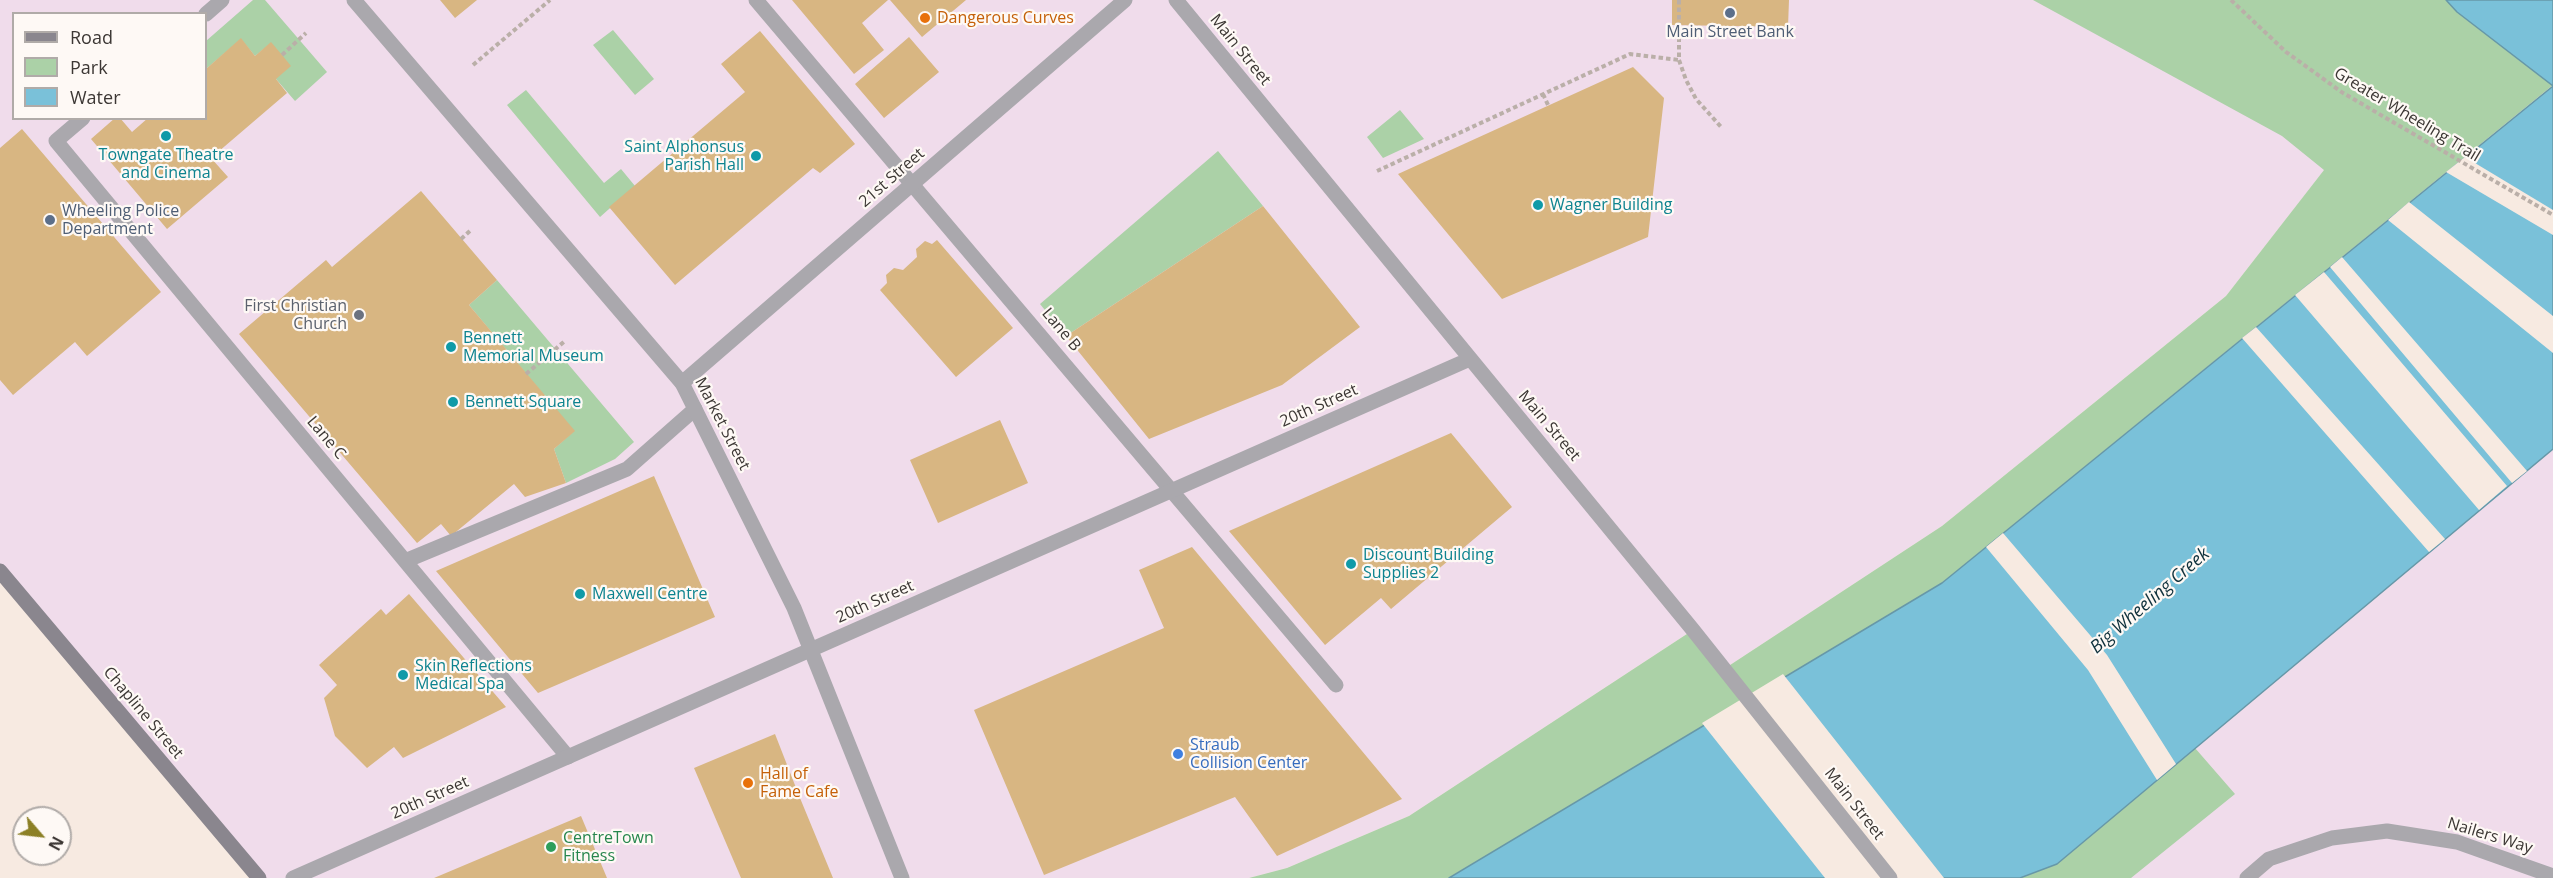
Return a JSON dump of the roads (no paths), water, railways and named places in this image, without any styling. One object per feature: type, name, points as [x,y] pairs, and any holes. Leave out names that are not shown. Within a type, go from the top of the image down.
[{"type":"main road","name":"Chapline Street","points":[[0,571],[259,878]]},
{"type":"street","points":[[207,13],[222,0]]},
{"type":"street","name":"Market Street","points":[[354,0],[682,382],[812,650],[902,878]]},
{"type":"street","name":"Lane B","points":[[756,0],[914,183],[1336,685]]},
{"type":"street","name":"21st Street","points":[[682,382],[1125,0]]},
{"type":"street","name":"Main Street","points":[[1176,0],[1724,669],[1890,878]]},
{"type":"street","name":"Lane C","points":[[81,120],[56,141],[568,757]]},
{"type":"street","name":"20th Street","points":[[293,878],[1470,359]]},
{"type":"street","points":[[405,561],[627,469],[695,409]]},
{"type":"street","name":"Nailers Way","points":[[2247,878],[2269,859],[2332,838],[2386,831],[2457,842],[2553,876]]},
{"type":"water","points":[[2446,0],[2553,0],[2553,86],[2457,12]]},
{"type":"water","name":"Big Wheeling Creek","points":[[2553,86],[2553,449],[2057,864],[2020,878],[1449,878],[1942,583]]},
{"type":"place","name":"Main Street Bank","points":[[1730,13]]},
{"type":"place","name":"Dangerous Curves","points":[[925,18]]},
{"type":"place","name":"Towngate Theatre and Cinema","points":[[166,136]]},
{"type":"place","name":"Saint Alphonsus Parish Hall","points":[[756,156]]},
{"type":"place","name":"Wagner Building","points":[[1538,205]]},
{"type":"place","name":"Wheeling Police Department","points":[[50,220]]},
{"type":"place","name":"First Christian Church","points":[[359,315]]},
{"type":"place","name":"Bennett Memorial Museum","points":[[451,347]]},
{"type":"place","name":"Bennett Square","points":[[453,402]]},
{"type":"place","name":"Discount Building Supplies 2","points":[[1351,564]]},
{"type":"place","name":"Maxwell Centre","points":[[580,594]]},
{"type":"place","name":"Skin Reflections Medical Spa","points":[[403,675]]},
{"type":"place","name":"Straub Collision Center","points":[[1178,754]]},
{"type":"place","name":"Hall of Fame Cafe","points":[[748,783]]},
{"type":"place","name":"CentreTown Fitness","points":[[551,847]]}]
